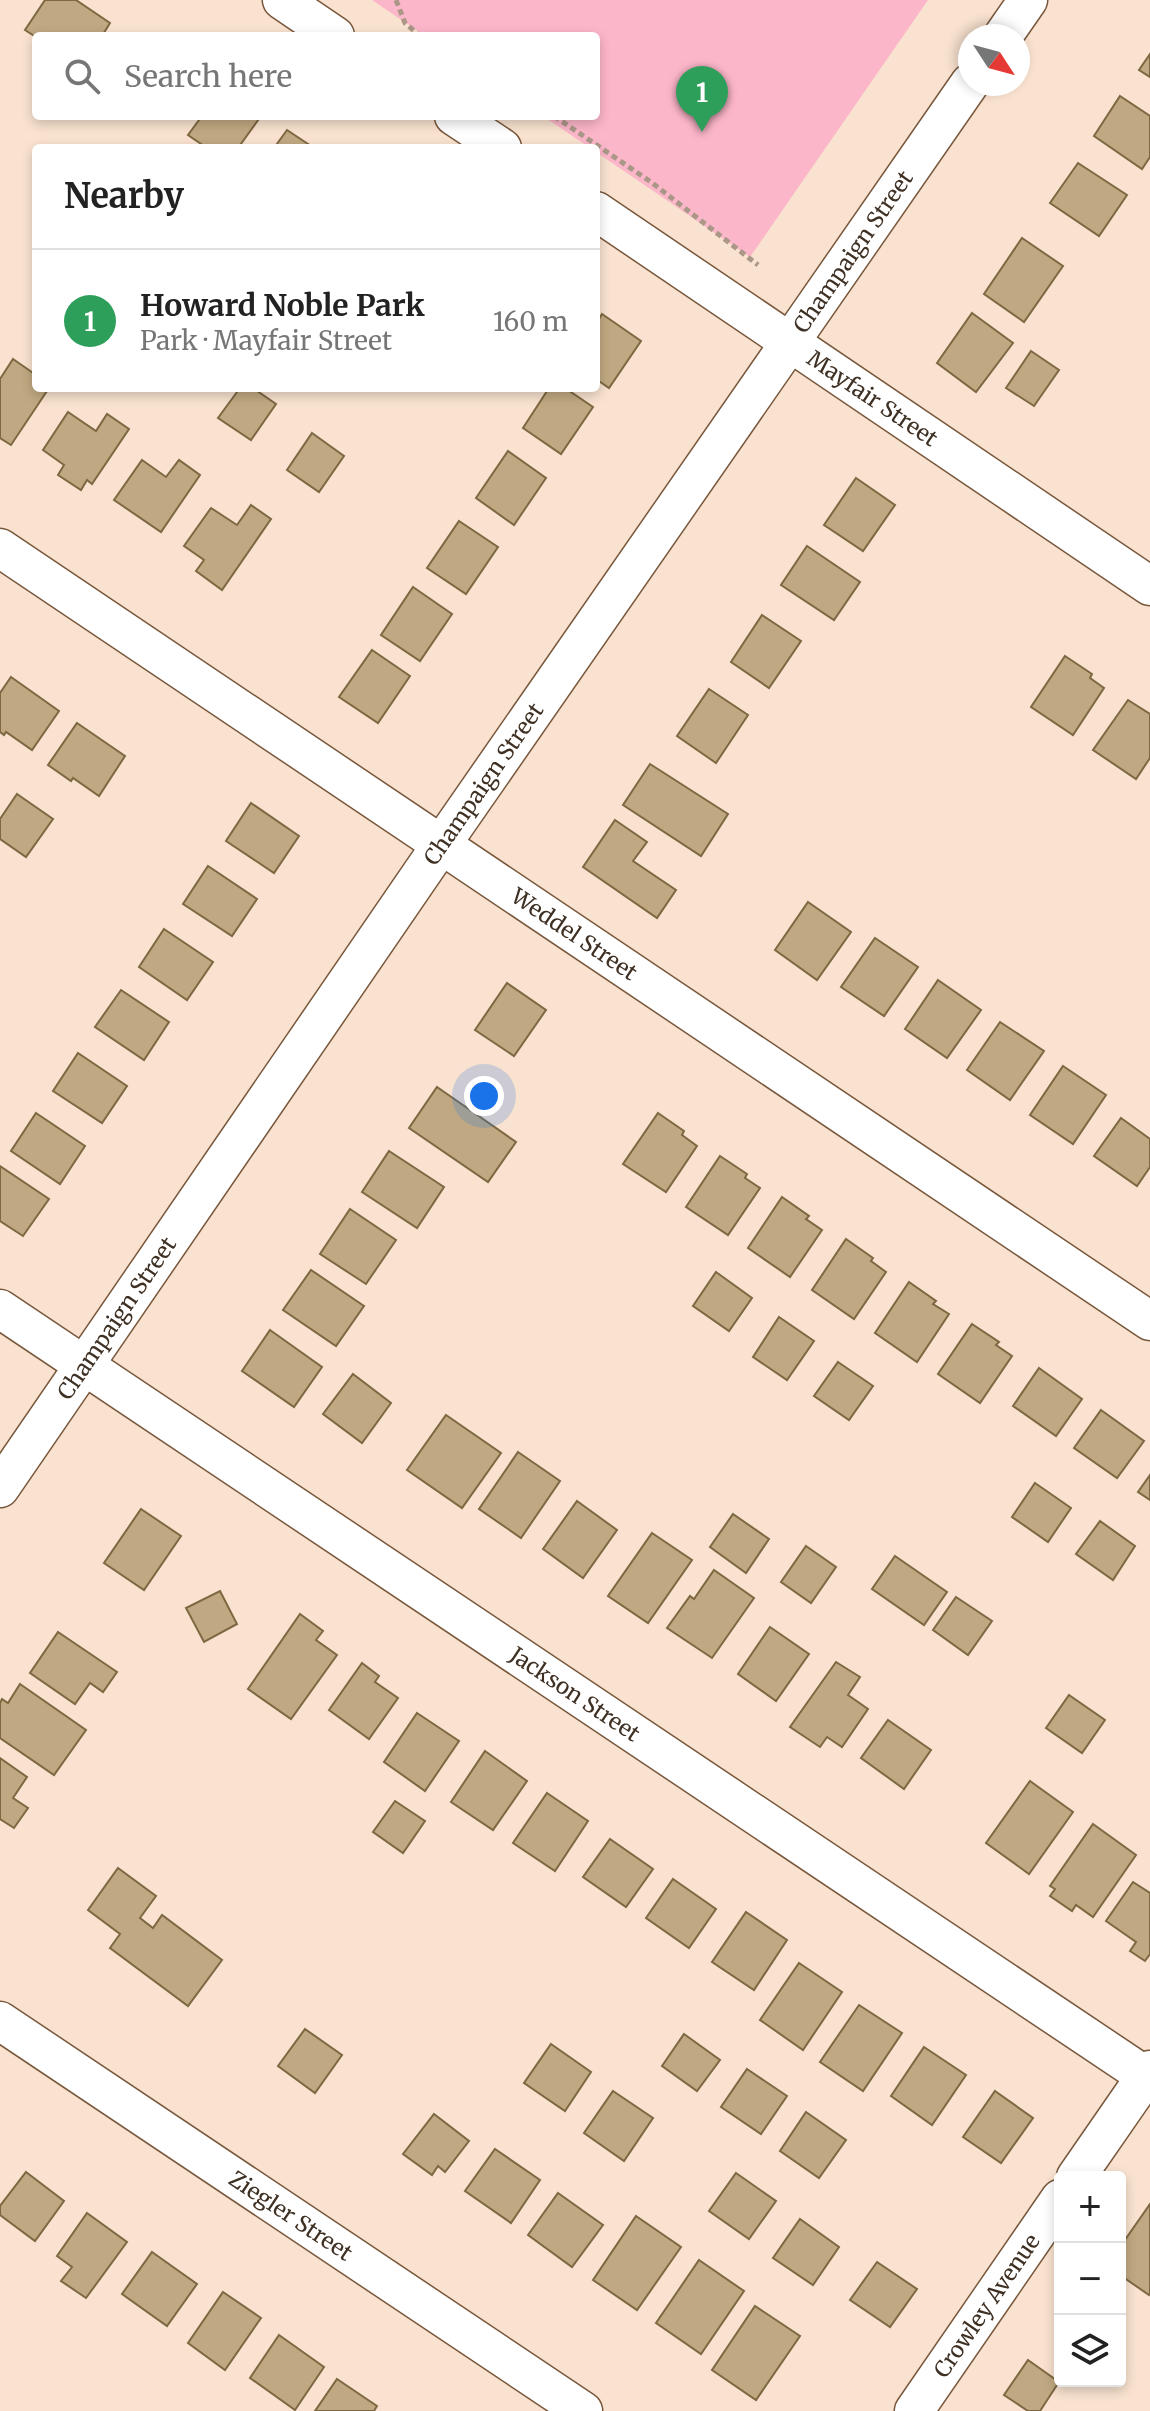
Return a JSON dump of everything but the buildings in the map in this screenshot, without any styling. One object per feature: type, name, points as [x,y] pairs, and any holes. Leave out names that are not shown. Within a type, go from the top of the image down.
[{"type":"street","points":[[282,0],[329,32]]},
{"type":"street","points":[[1011,24],[1028,0]]},
{"type":"street","name":"Champaign Street","points":[[0,1488],[961,96]]},
{"type":"street","points":[[460,120],[496,144]]},
{"type":"street","name":"Mayfair Street","points":[[600,214],[1150,586]]},
{"type":"street","name":"Weddel Street","points":[[0,548],[1150,1321]]},
{"type":"street","name":"Jackson Street","points":[[0,1309],[1149,2075]]},
{"type":"street","name":"Ziegler Street","points":[[0,2021],[583,2411]]},
{"type":"street","points":[[1080,2171],[1149,2075]]},
{"type":"street","name":"Crowley Avenue","points":[[914,2411],[1054,2208]]},
{"type":"path","points":[[396,0],[405,23],[415,32]]},
{"type":"path","points":[[560,120],[595,144]]},
{"type":"path","points":[[600,147],[651,182],[758,265]]},
{"type":"shaded area","points":[[372,0],[928,0],[750,257],[600,155],[600,144],[584,144],[549,120],[600,120],[600,32],[419,32]]},
{"type":"place","name":"Howard Noble Park","points":[[702,132]]}]
